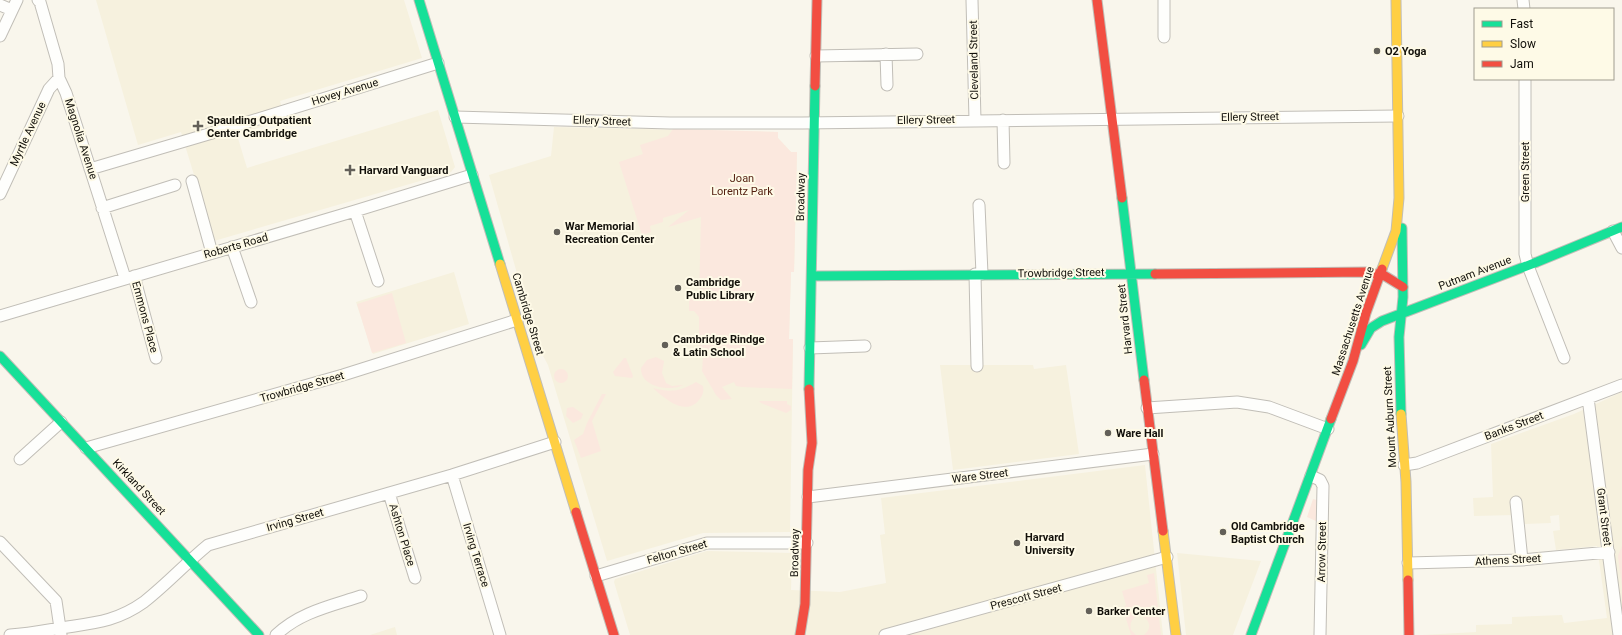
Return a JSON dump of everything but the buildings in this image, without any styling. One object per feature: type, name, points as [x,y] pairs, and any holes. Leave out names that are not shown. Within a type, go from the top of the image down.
[{"type":"main road","name":"Cambridge Street","points":[[419,0],[613,635]]},
{"type":"main road","name":"Broadway","points":[[800,635],[805,604],[807,544],[808,470],[804,454],[803,432],[804,417],[810,395],[817,0]]},
{"type":"main road","name":"Harvard Street","points":[[1097,0],[1111,119],[1132,272],[1147,408],[1168,557],[1176,635]]},
{"type":"main road","name":"Massachusetts Avenue","points":[[1251,635],[1353,361],[1366,313],[1396,231],[1399,198],[1396,0]]},
{"type":"main road","name":"Mount Auburn Street","points":[[1399,198],[1403,229],[1403,287],[1400,351],[1410,635]]},
{"type":"main road","name":"Putnam Avenue","points":[[1353,361],[1373,326],[1528,266],[1618,229]]},
{"type":"main road","name":"Trowbridge Street","points":[[812,276],[1132,272],[1367,272],[1381,274],[1403,287]]},
{"type":"main road","name":"Kirkland Street","points":[[0,356],[259,635]]},
{"type":"street","name":"Magnolia Avenue","points":[[38,0],[40,2],[58,64],[59,78],[66,93],[102,208],[130,277]]},
{"type":"street","name":"Cleveland Street","points":[[972,0],[975,120]]},
{"type":"street","points":[[1164,0],[1164,37]]},
{"type":"street","points":[[0,5],[14,5],[0,36]]},
{"type":"street","points":[[886,54],[887,85]]},
{"type":"street","points":[[816,56],[917,54]]},
{"type":"street","name":"Hovey Avenue","points":[[90,169],[220,131],[438,63]]},
{"type":"street","name":"Myrtle Avenue","points":[[0,194],[48,89],[59,78]]},
{"type":"street","name":"Green Street","points":[[1525,80],[1525,249],[1528,266],[1564,358]]},
{"type":"street","name":"Ellery Street","points":[[454,117],[670,123],[815,123],[1398,116]]},
{"type":"street","points":[[1003,120],[1004,163]]},
{"type":"street","name":"Roberts Road","points":[[0,316],[472,175]]},
{"type":"street","points":[[192,181],[212,253]]},
{"type":"street","points":[[102,208],[175,185]]},
{"type":"street","points":[[978,366],[979,205]]},
{"type":"street","points":[[355,211],[378,281]]},
{"type":"street","points":[[1618,229],[1622,248]]},
{"type":"street","points":[[232,247],[251,302]]},
{"type":"street","name":"Emmons Place","points":[[130,277],[156,358]]},
{"type":"street","name":"Trowbridge Street","points":[[86,448],[351,373],[517,320]]},
{"type":"street","points":[[810,348],[865,346]]},
{"type":"street","name":"Banks Street","points":[[1404,465],[1417,462],[1622,385]]},
{"type":"street","name":"Grant Street","points":[[1588,398],[1619,635]]},
{"type":"street","points":[[1147,408],[1237,402],[1269,407],[1328,429]]},
{"type":"street","points":[[20,459],[61,422]]},
{"type":"street","name":"Irving Street","points":[[10,635],[60,632],[106,622],[125,614],[144,601],[210,544],[452,475],[555,442]]},
{"type":"street","name":"Ware Street","points":[[808,497],[1153,454]]},
{"type":"street","name":"Irving Terrace","points":[[452,475],[500,635]]},
{"type":"street","name":"Arrow Street","points":[[1311,476],[1320,480],[1323,487],[1320,635]]},
{"type":"street","name":"Ashton Place","points":[[389,493],[415,578]]},
{"type":"street","points":[[1516,502],[1522,560]]},
{"type":"street","points":[[0,542],[56,601],[60,632]]},
{"type":"street","name":"Felton Street","points":[[596,576],[709,542],[807,544]]},
{"type":"street","name":"Athens Street","points":[[1408,563],[1522,560],[1609,552]]},
{"type":"street","name":"Prescott Street","points":[[885,635],[1168,557]]},
{"type":"street","points":[[276,635],[288,624],[308,613],[361,596]]},
{"type":"shaded area","name":"Spaulding Outpatient Center Cambridge","points":[[96,0],[404,0],[422,58],[280,101],[285,119],[237,135],[247,168],[438,110],[455,167],[451,172],[214,241],[181,132],[138,145]]},
{"type":"shaded area","name":"Cambridge Rindge & Latin School","points":[[554,127],[778,132],[778,138],[791,152],[797,152],[794,272],[791,272],[789,339],[793,339],[790,532],[703,533],[607,561],[548,365],[540,350],[526,305],[489,175],[551,156]]},
{"type":"shaded area","points":[[454,272],[469,324],[373,354],[356,302]]},
{"type":"shaded area","points":[[940,365],[1033,365],[1034,369],[1066,365],[1079,454],[953,470]]},
{"type":"shaded area","points":[[1622,392],[1622,635],[1422,635],[1476,632],[1476,625],[1512,624],[1512,617],[1562,615],[1564,623],[1607,618],[1597,546],[1556,550],[1553,531],[1560,530],[1559,515],[1550,516],[1551,523],[1525,524],[1515,515],[1474,516],[1473,498],[1493,497],[1491,444],[1574,414]]},
{"type":"shaded area","name":"Harvard University","points":[[1145,465],[1163,635],[630,635],[614,582],[615,579],[707,551],[792,553],[791,590],[840,592],[886,583],[880,535],[885,534],[881,498]]},
{"type":"shaded area","points":[[1177,553],[1261,561],[1233,635],[1186,635]]},
{"type":"shaded area","points":[[395,627],[397,635],[370,635]]},
{"type":"green space","name":"Joan Lorentz Park","points":[[673,129],[778,132],[778,138],[791,152],[797,152],[794,272],[791,272],[789,339],[793,339],[792,389],[742,387],[736,386],[734,382],[722,387],[732,399],[721,400],[716,395],[702,371],[703,357],[705,354],[704,350],[699,349],[699,317],[694,311],[689,311],[689,298],[699,297],[701,217],[668,227],[689,210],[663,218],[663,222],[650,226],[651,232],[642,235],[619,162],[643,154],[640,145],[668,136]]},
{"type":"green space","points":[[392,293],[406,343],[372,353],[357,304]]},
{"type":"green space","points":[[656,357],[664,361],[662,373],[666,383],[672,386],[683,385],[664,388],[651,384],[645,380],[641,368],[647,360]]},
{"type":"green space","points":[[624,358],[626,358],[633,376],[632,378],[615,376],[613,372]]},
{"type":"green space","points":[[558,369],[564,369],[568,373],[568,379],[564,383],[558,383],[554,379],[554,373]]},
{"type":"green space","points":[[696,382],[703,386],[702,395],[693,405],[687,407],[669,401],[653,388],[671,391],[681,389]]},
{"type":"green space","points":[[602,394],[606,394],[592,421],[601,451],[581,458],[574,440],[583,434]]},
{"type":"green space","points":[[759,401],[787,401],[787,404],[791,406],[791,410],[786,413]]},
{"type":"green space","points":[[573,407],[583,414],[581,419],[573,423],[566,416],[567,408]]},
{"type":"green space","points":[[1313,499],[1317,500],[1316,521],[1307,517]]},
{"type":"green space","points":[[1622,546],[1622,586],[1618,556]]},
{"type":"green space","points":[[1154,573],[1161,635],[1144,635],[1147,633],[1149,624],[1144,617],[1140,616],[1135,617],[1131,622],[1131,630],[1136,635],[1131,635],[1123,609],[1126,605],[1122,591],[1149,583],[1147,575]]},
{"type":"traffic: fast","points":[[419,0],[500,264]]},
{"type":"traffic: fast","points":[[809,389],[815,86]]},
{"type":"traffic: fast","points":[[1122,198],[1144,380]]},
{"type":"traffic: fast","points":[[1361,345],[1371,328],[1382,321],[1537,262],[1622,227]]},
{"type":"traffic: fast","points":[[1401,414],[1399,337],[1403,297],[1402,228]]},
{"type":"traffic: fast","points":[[812,276],[1155,274]]},
{"type":"traffic: fast","points":[[0,356],[259,635]]},
{"type":"traffic: fast","points":[[1251,635],[1331,419]]},
{"type":"traffic: slow","points":[[1382,269],[1396,231],[1399,198],[1396,0]]},
{"type":"traffic: slow","points":[[500,264],[576,512]]},
{"type":"traffic: slow","points":[[1401,414],[1406,482],[1408,580]]},
{"type":"traffic: slow","points":[[1163,531],[1176,635]]},
{"type":"traffic: jam","points":[[815,86],[817,0]]},
{"type":"traffic: jam","points":[[1097,0],[1122,198]]},
{"type":"traffic: jam","points":[[1331,419],[1353,361],[1366,313],[1382,269]]},
{"type":"traffic: jam","points":[[1155,274],[1367,272],[1385,276],[1403,287]]},
{"type":"traffic: jam","points":[[1144,380],[1163,531]]},
{"type":"traffic: jam","points":[[800,635],[805,604],[808,470],[812,443],[809,389]]},
{"type":"traffic: jam","points":[[576,512],[614,635]]},
{"type":"traffic: jam","points":[[1408,580],[1409,635]]},
{"type":"place","name":"O2 Yoga","points":[[1377,51]]},
{"type":"place","name":"Spaulding Outpatient Center Cambridge","points":[[198,126]]},
{"type":"place","name":"Harvard Vanguard","points":[[350,170]]},
{"type":"place","name":"War Memorial Recreation Center","points":[[557,232]]},
{"type":"place","name":"Cambridge Public Library","points":[[678,288]]},
{"type":"place","name":"Cambridge Rindge & Latin School","points":[[665,345]]},
{"type":"place","name":"Ware Hall","points":[[1108,433]]},
{"type":"place","name":"Old Cambridge Baptist Church","points":[[1223,532]]},
{"type":"place","name":"Harvard University","points":[[1017,543]]},
{"type":"place","name":"Barker Center","points":[[1089,611]]}]
